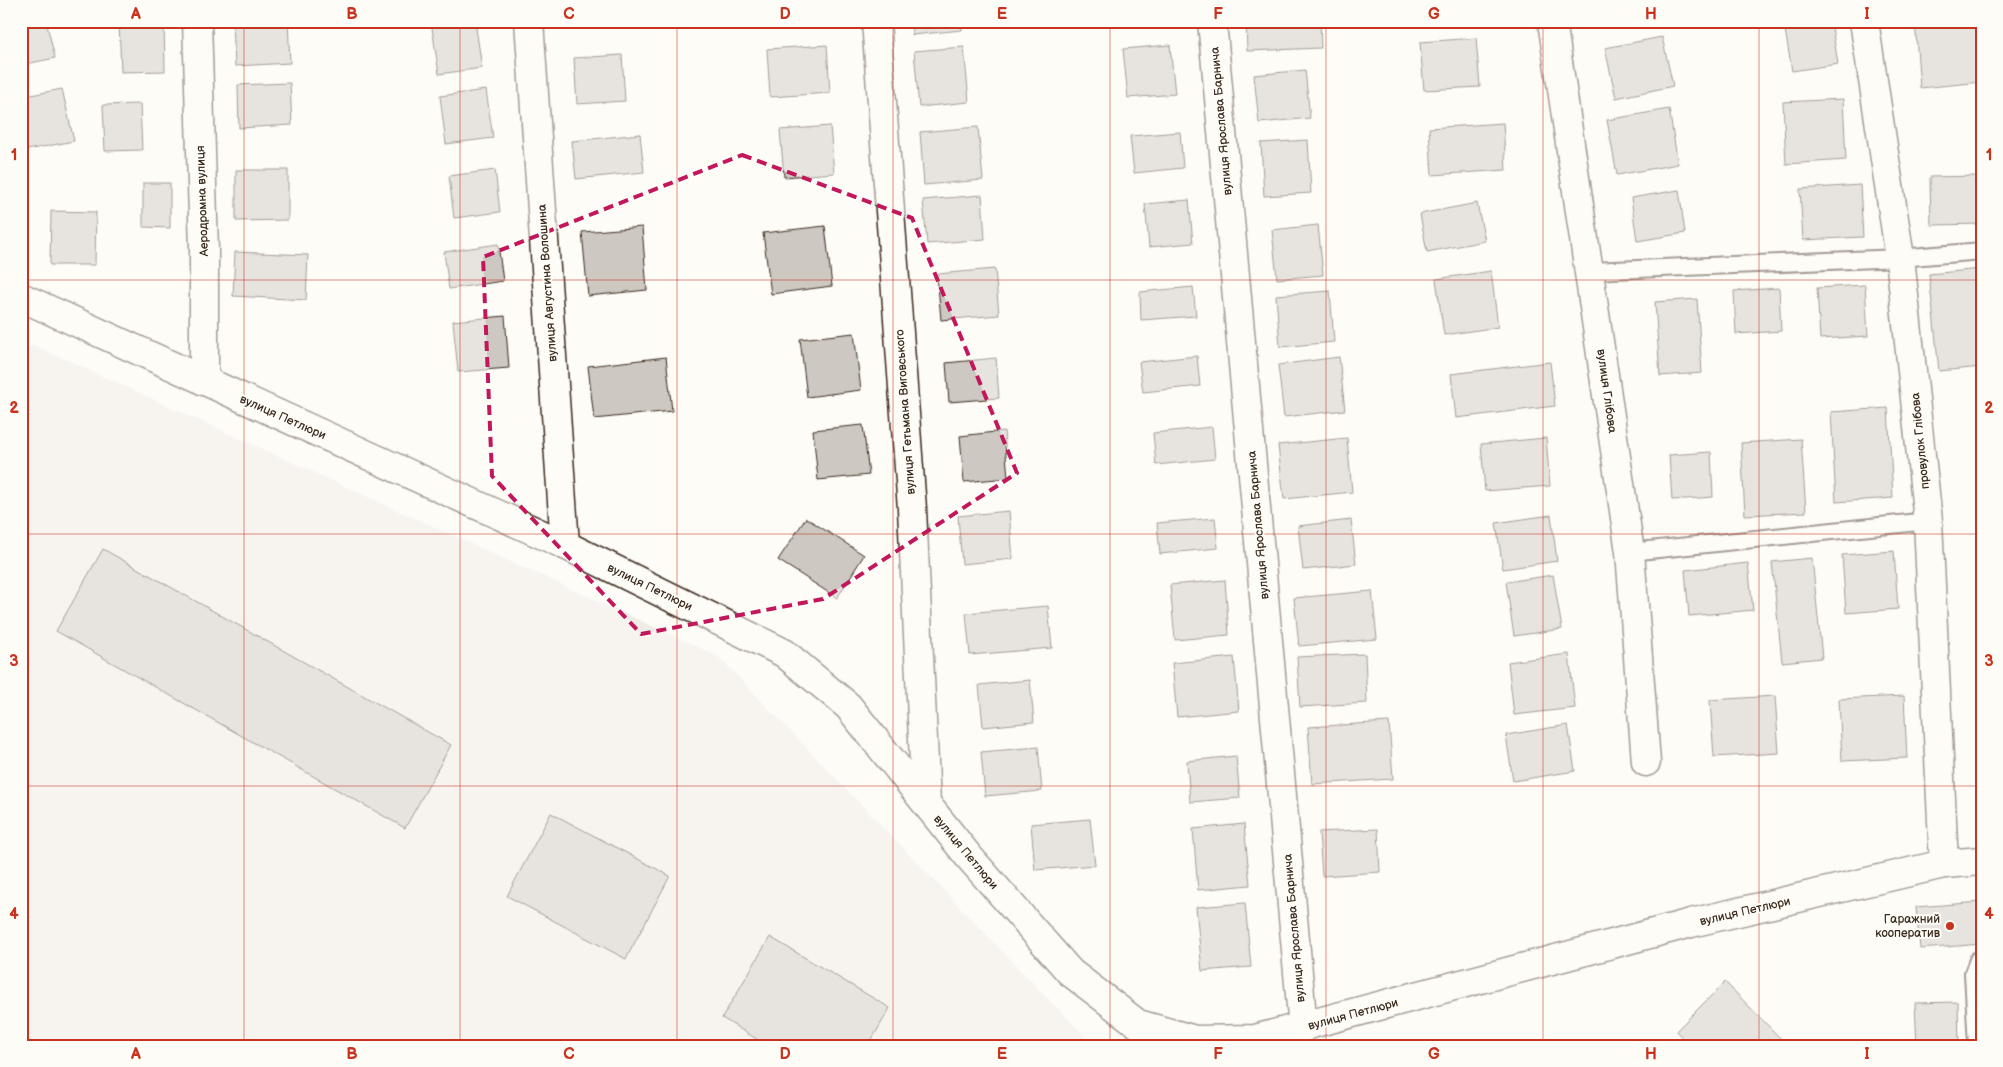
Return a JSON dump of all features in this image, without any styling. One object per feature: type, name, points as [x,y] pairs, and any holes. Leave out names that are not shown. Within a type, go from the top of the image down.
[{"type":"street","name":"Аеродромна вулиця","points":[[197,21],[204,250],[204,381]]},
{"type":"street","name":"вулиця Августина Волошина","points":[[529,21],[566,545]]},
{"type":"street","name":"вулиця Гетьмана Виговського","points":[[876,21],[911,499],[926,803]]},
{"type":"street","name":"вулиця Ярослава Барнича","points":[[1212,21],[1303,1028]]},
{"type":"street","name":"вулиця Глібова","points":[[1552,21],[1630,552],[1646,762]]},
{"type":"street","name":"провулок Глібова","points":[[1864,21],[1900,258],[1928,522],[1944,864]]},
{"type":"street","name":"вулиця Петлюри","points":[[21,297],[566,545],[784,653],[848,706],[969,857],[1070,972],[1138,1024],[1195,1040],[1255,1039],[1303,1028],[1691,923],[1944,864],[1982,861]]},
{"type":"lane","points":[[1590,271],[1900,258],[1982,251]]},
{"type":"lane","points":[[1630,552],[1928,522]]},
{"type":"lane","points":[[1976,1046],[1973,973],[1978,960],[1982,959]]},
{"type":"highlighted area","points":[[742,155],[912,218],[1017,473],[823,599],[641,634],[492,476],[483,257]]},
{"type":"shaded area","points":[[34,345],[718,656],[1094,1046],[21,1046],[21,351]]},
{"type":"building","points":[[21,21],[46,21],[55,58],[21,65]]},
{"type":"building","points":[[119,21],[164,21],[165,71],[121,72]]},
{"type":"building","points":[[233,21],[288,21],[290,63],[235,66]]},
{"type":"building","points":[[431,21],[475,21],[482,68],[439,74]]},
{"type":"building","points":[[911,21],[961,21],[962,30],[912,35]]},
{"type":"building","points":[[1246,21],[1320,21],[1321,48],[1247,51]]},
{"type":"building","points":[[1600,21],[1635,21],[1601,27]]},
{"type":"building","points":[[1801,21],[1831,21],[1838,64],[1792,71],[1784,24]]},
{"type":"building","points":[[1915,21],[1977,21],[1982,82],[1920,88]]},
{"type":"building","points":[[1662,37],[1673,86],[1616,98],[1605,48]]},
{"type":"building","points":[[1476,38],[1480,87],[1424,90],[1420,42]]},
{"type":"building","points":[[827,45],[830,93],[770,97],[767,49]]},
{"type":"building","points":[[1170,45],[1175,94],[1128,98],[1123,49]]},
{"type":"building","points":[[964,47],[969,102],[919,107],[914,51]]},
{"type":"building","points":[[622,55],[625,101],[577,104],[574,58]]},
{"type":"building","points":[[1305,70],[1310,118],[1259,123],[1254,75]]},
{"type":"building","points":[[290,83],[292,125],[239,128],[238,85]]},
{"type":"building","points":[[62,89],[74,141],[27,150],[21,121],[21,97]]},
{"type":"building","points":[[486,90],[493,138],[446,144],[440,96]]},
{"type":"building","points":[[1843,99],[1846,160],[1786,164],[1783,102]]},
{"type":"building","points":[[140,104],[142,150],[105,151],[103,105]]},
{"type":"building","points":[[1669,109],[1678,164],[1617,175],[1607,120]]},
{"type":"building","points":[[1503,123],[1506,170],[1432,175],[1429,128]]},
{"type":"building","points":[[830,126],[834,173],[784,177],[780,130]]},
{"type":"building","points":[[978,127],[983,180],[924,185],[920,132]]},
{"type":"building","points":[[1180,132],[1183,168],[1134,173],[1130,136]]},
{"type":"building","points":[[640,134],[644,172],[576,179],[572,141]]},
{"type":"building","points":[[1308,140],[1311,193],[1264,196],[1261,143]]},
{"type":"building","points":[[236,170],[288,170],[288,220],[236,221]]},
{"type":"building","points":[[495,170],[500,212],[454,218],[449,176]]},
{"type":"building","points":[[1982,176],[1982,224],[1931,225],[1930,177]]},
{"type":"building","points":[[143,183],[170,183],[170,228],[143,227]]},
{"type":"building","points":[[1860,185],[1863,237],[1803,240],[1800,189]]},
{"type":"building","points":[[1679,190],[1685,233],[1637,241],[1631,198]]},
{"type":"building","points":[[982,195],[985,239],[927,244],[923,200]]},
{"type":"building","points":[[1189,200],[1193,243],[1149,247],[1145,204]]},
{"type":"building","points":[[1477,203],[1485,241],[1427,252],[1420,214]]},
{"type":"building","points":[[51,211],[96,212],[95,265],[50,265]]},
{"type":"building","points":[[1318,225],[1323,275],[1277,279],[1272,230]]},
{"type":"building","points":[[825,226],[832,286],[771,294],[763,233]]},
{"type":"building","points":[[642,227],[647,290],[588,296],[582,232]]},
{"type":"building","points":[[498,244],[503,281],[449,289],[444,252]]},
{"type":"building","points":[[235,252],[308,255],[306,300],[233,296]]},
{"type":"building","points":[[995,269],[999,315],[941,320],[937,274]]},
{"type":"building","points":[[1981,269],[1982,367],[1939,371],[1929,274]]},
{"type":"building","points":[[1491,271],[1498,327],[1444,335],[1436,279]]},
{"type":"building","points":[[1865,285],[1868,336],[1820,339],[1817,288]]},
{"type":"building","points":[[1193,287],[1196,316],[1141,320],[1140,292]]},
{"type":"building","points":[[1779,288],[1781,331],[1736,334],[1734,291]]},
{"type":"building","points":[[1330,291],[1334,342],[1280,347],[1276,295]]},
{"type":"building","points":[[1697,299],[1702,373],[1660,376],[1655,302]]},
{"type":"building","points":[[505,316],[509,368],[458,372],[453,321]]},
{"type":"building","points":[[854,333],[861,390],[807,397],[800,339]]},
{"type":"building","points":[[1197,356],[1200,386],[1143,392],[1139,362]]},
{"type":"building","points":[[666,357],[672,411],[594,419],[588,366]]},
{"type":"building","points":[[1339,357],[1345,410],[1284,417],[1278,365]]},
{"type":"building","points":[[996,358],[999,398],[949,402],[946,363]]},
{"type":"building","points":[[1550,362],[1555,406],[1456,418],[1451,374]]},
{"type":"building","points":[[1888,408],[1893,498],[1836,502],[1831,412]]},
{"type":"building","points":[[863,425],[869,475],[818,480],[813,430]]},
{"type":"building","points":[[1212,427],[1215,459],[1156,465],[1153,433]]},
{"type":"building","points":[[1004,431],[1008,478],[964,482],[960,436]]},
{"type":"building","points":[[1347,438],[1352,492],[1284,499],[1278,445]]},
{"type":"building","points":[[1546,438],[1550,486],[1485,491],[1481,444]]},
{"type":"building","points":[[1801,439],[1806,512],[1745,515],[1741,443]]},
{"type":"building","points":[[1711,452],[1713,497],[1672,500],[1669,455]]},
{"type":"building","points":[[1009,511],[1013,559],[962,564],[958,516]]},
{"type":"building","points":[[1551,515],[1557,561],[1503,569],[1496,523]]},
{"type":"building","points":[[806,518],[864,555],[837,598],[778,560]]},
{"type":"building","points":[[1215,518],[1218,548],[1160,554],[1157,523]]},
{"type":"building","points":[[1351,520],[1356,564],[1303,570],[1298,526]]},
{"type":"building","points":[[103,549],[451,745],[405,828],[56,631]]},
{"type":"building","points":[[1894,551],[1898,609],[1846,613],[1842,555]]},
{"type":"building","points":[[1812,558],[1822,658],[1782,662],[1772,562]]},
{"type":"building","points":[[1748,563],[1753,610],[1689,616],[1685,570]]},
{"type":"building","points":[[1553,575],[1562,629],[1514,636],[1506,582]]},
{"type":"building","points":[[1225,580],[1229,635],[1175,640],[1170,585]]},
{"type":"building","points":[[1372,591],[1377,639],[1299,646],[1294,598]]},
{"type":"building","points":[[1048,606],[1052,648],[970,655],[966,613]]},
{"type":"building","points":[[1365,654],[1367,703],[1300,707],[1297,657]]},
{"type":"building","points":[[1569,654],[1575,708],[1514,715],[1508,662]]},
{"type":"building","points":[[1234,657],[1239,711],[1177,717],[1172,663]]},
{"type":"building","points":[[1030,680],[1034,722],[983,727],[979,685]]},
{"type":"building","points":[[1775,696],[1779,753],[1714,757],[1710,700]]},
{"type":"building","points":[[1904,696],[1907,758],[1842,761],[1839,699]]},
{"type":"building","points":[[1389,722],[1393,779],[1312,784],[1308,727]]},
{"type":"building","points":[[1568,725],[1575,771],[1513,781],[1506,735]]},
{"type":"building","points":[[1038,747],[1042,791],[985,796],[981,752]]},
{"type":"building","points":[[1236,756],[1240,798],[1190,802],[1187,761]]},
{"type":"building","points":[[551,813],[670,876],[626,959],[507,896]]},
{"type":"building","points":[[1090,819],[1095,865],[1035,870],[1031,824]]},
{"type":"building","points":[[1244,824],[1250,885],[1198,890],[1193,829]]},
{"type":"building","points":[[1378,829],[1380,872],[1322,876],[1319,832]]},
{"type":"building","name":"Гаражний кооператив","points":[[1982,902],[1982,944],[1920,949],[1916,907]]},
{"type":"building","points":[[1245,903],[1251,967],[1202,971],[1196,907]]},
{"type":"building","points":[[770,937],[890,1008],[868,1046],[768,1046],[722,1018]]},
{"type":"building","points":[[1725,982],[1788,1046],[1690,1046],[1676,1031]]},
{"type":"building","points":[[1958,1002],[1959,1046],[1917,1046],[1915,1003]]},
{"type":"place","name":"Гаражний кооператив","points":[[1950,926]]}]
